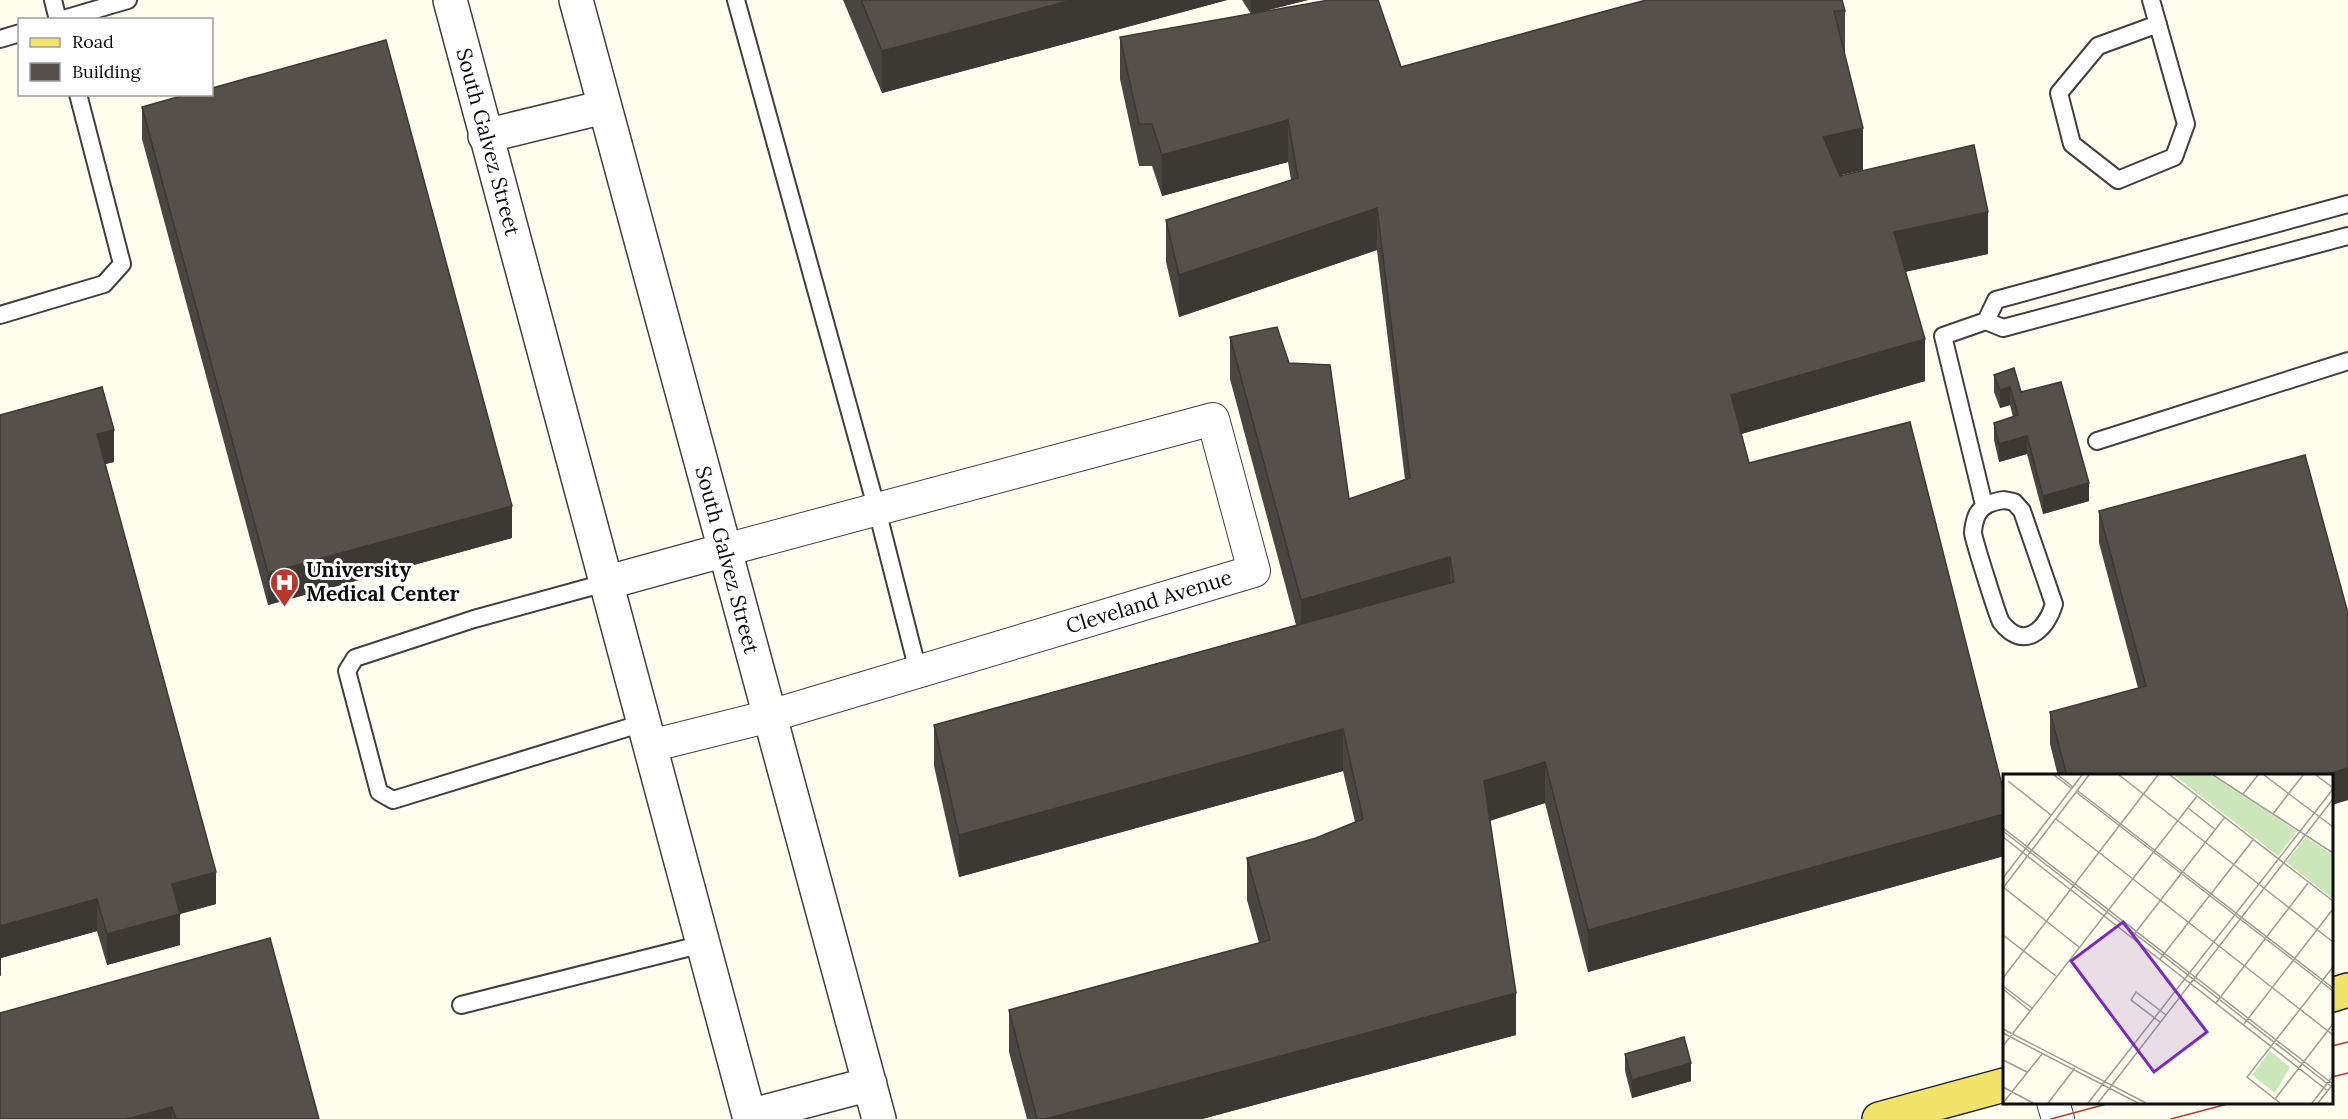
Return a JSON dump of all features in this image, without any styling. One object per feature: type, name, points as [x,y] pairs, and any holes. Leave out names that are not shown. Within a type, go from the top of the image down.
[{"type":"main road","points":[[2333,994],[2348,990]]},
{"type":"main road","points":[[1879,1119],[2003,1085]]},
{"type":"street","name":"South Galvez Street","points":[[450,0],[750,1118]]},
{"type":"street","name":"South Galvez Street","points":[[576,0],[879,1119]]},
{"type":"street","points":[[485,136],[604,106]]},
{"type":"street","name":"Cleveland Avenue","points":[[646,735],[770,716],[1254,571],[1213,419],[725,550]]},
{"type":"street","points":[[605,583],[725,550]]},
{"type":"street","points":[[750,1118],[870,1084]]},
{"type":"street","points":[[2054,1104],[2058,1119]]},
{"type":"lane","points":[[53,0],[58,18]]},
{"type":"lane","points":[[66,18],[128,0]]},
{"type":"lane","points":[[736,0],[877,510],[918,671]]},
{"type":"lane","points":[[2151,0],[2158,24],[2186,124],[2174,157],[2118,180],[2072,144],[2060,93],[2098,46],[2158,24]]},
{"type":"lane","points":[[0,39],[18,34]]},
{"type":"lane","points":[[0,315],[104,284],[122,264],[79,96]]},
{"type":"lane","points":[[1986,321],[1996,300],[2348,204]]},
{"type":"lane","points":[[1984,505],[2004,500],[2014,502],[2022,511],[2054,604],[2050,616],[2041,629],[2030,636],[2017,635],[2000,621],[1973,532],[1976,516],[1984,505],[1943,336],[1986,321],[2003,328],[2348,236]]},
{"type":"lane","points":[[2097,441],[2348,361]]},
{"type":"lane","points":[[605,583],[474,619],[355,658],[347,671],[379,792],[393,800],[646,735]]},
{"type":"lane","points":[[461,1005],[703,945]]},
{"type":"building","points":[[861,0],[1072,0],[882,51]]},
{"type":"building","points":[[1329,0],[1378,0],[1401,67],[1646,0],[1842,0],[1845,11],[1834,11],[1863,128],[1823,137],[1840,176],[1974,145],[1988,212],[1894,232],[1925,339],[1731,395],[1749,463],[1910,422],[2003,789],[2003,814],[1588,930],[1545,762],[1484,781],[1516,993],[1045,1119],[1037,1119],[1009,1010],[1270,940],[1247,858],[1316,838],[1363,819],[1343,729],[959,835],[934,725],[1454,582],[1450,557],[1301,600],[1230,337],[1277,327],[1289,363],[1330,365],[1349,499],[1410,478],[1377,208],[1179,275],[1166,220],[1298,178],[1288,120],[1162,155],[1152,124],[1139,124],[1120,37]]},
{"type":"building","points":[[386,40],[512,506],[268,573],[142,107],[181,96],[213,96],[213,88]]},
{"type":"building","points":[[2014,368],[2021,392],[2061,382],[2089,483],[2043,496],[2027,436],[1999,444],[1994,423],[2018,415],[2010,387],[2000,390],[1994,375]]},
{"type":"building","points":[[102,387],[114,430],[97,434],[216,872],[172,884],[180,914],[107,934],[97,899],[0,926],[0,415]]},
{"type":"building","points":[[2305,455],[2348,613],[2348,768],[2328,774],[2066,774],[2050,712],[2146,686],[2099,511]]},
{"type":"building","points":[[270,938],[319,1119],[176,1119],[172,1107],[127,1119],[0,1119],[0,1013]]},
{"type":"building","points":[[1684,1037],[1691,1063],[1632,1080],[1625,1054]]},
{"type":"tram line","points":[[2333,1046],[2348,1042]]},
{"type":"tram line","points":[[2333,1077],[2348,1073]]},
{"type":"tram line","points":[[2051,1119],[2107,1104]]},
{"type":"tram line","points":[[2171,1119],[2227,1104]]},
{"type":"place","name":"University Medical Center","points":[[285,608]]}]
